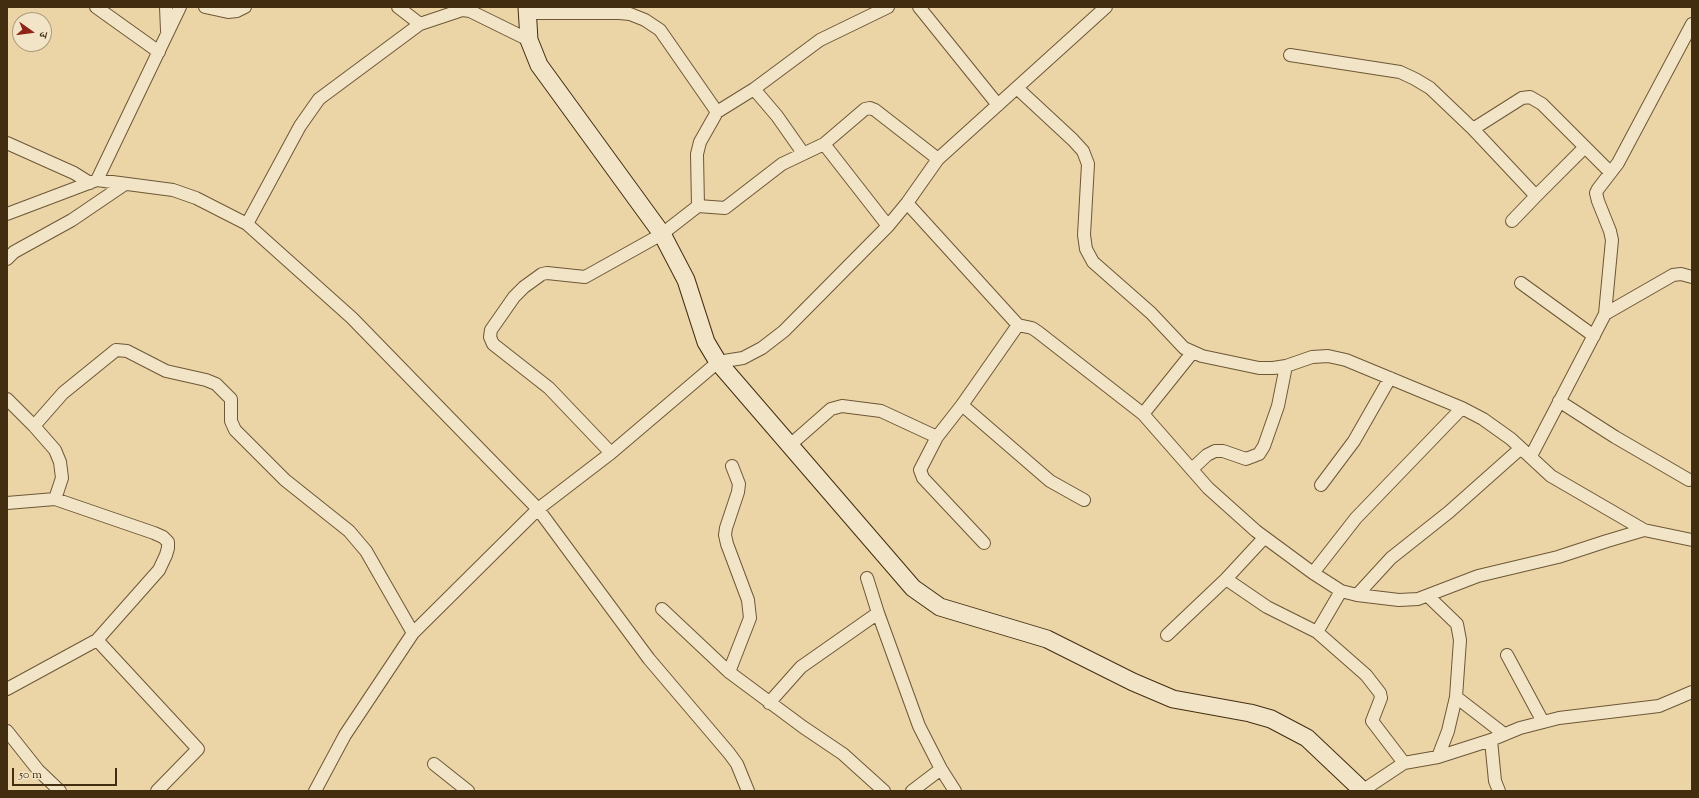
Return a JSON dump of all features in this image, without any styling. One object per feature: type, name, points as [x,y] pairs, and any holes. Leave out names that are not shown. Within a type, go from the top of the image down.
[{"type":"street","points":[[96,7],[159,52]]},
{"type":"street","points":[[166,7],[167,35]]},
{"type":"street","points":[[7,214],[93,182],[159,52],[180,7]]},
{"type":"street","points":[[205,7],[228,12],[237,11],[245,7]]},
{"type":"street","points":[[398,7],[420,24]]},
{"type":"street","points":[[698,206],[697,154],[700,142],[717,112],[754,89],[820,40],[888,7]]},
{"type":"street","points":[[919,7],[998,105]]},
{"type":"street","points":[[314,791],[345,735],[413,633],[538,509],[611,453],[718,362],[743,358],[762,348],[784,331],[888,226],[907,203],[938,159],[1106,7]]},
{"type":"street","points":[[247,224],[300,126],[319,99],[420,24],[462,10],[470,11],[529,40]]},
{"type":"street","points":[[717,112],[660,30],[645,20],[630,14],[619,13],[526,10],[529,40],[539,65],[662,234],[686,280],[706,342],[718,362],[913,588],[940,607],[1047,639],[1133,682],[1173,699],[1250,713],[1271,719],[1307,738],[1362,791],[1404,763],[1438,757],[1491,740],[1504,734],[1559,718],[1658,706],[1692,692]]},
{"type":"street","points":[[1357,595],[1391,558],[1526,452],[1559,401],[1605,314],[1612,240],[1596,193],[1620,158],[1692,24]]},
{"type":"street","points":[[1290,55],[1400,72],[1430,88],[1473,129],[1536,196]]},
{"type":"street","points":[[1017,88],[1083,151],[1088,164],[1084,235],[1086,250],[1094,262],[1151,313],[1181,345],[1202,356],[1259,368],[1286,366],[1312,357],[1328,356],[1346,360],[1462,408],[1483,419],[1526,452],[1557,479],[1644,530],[1692,540]]},
{"type":"street","points":[[754,89],[777,116],[803,153]]},
{"type":"street","points":[[1473,129],[1522,98],[1530,97],[1542,104],[1610,172]]},
{"type":"street","points":[[611,453],[549,388],[493,344],[490,337],[491,330],[514,297],[542,274],[585,277],[662,234],[698,206],[725,208],[782,164],[824,144],[865,109],[870,108],[875,110],[938,159]]},
{"type":"street","points":[[7,143],[93,182],[173,190],[196,198],[247,224],[352,318],[538,509],[649,659],[729,753],[740,770],[748,791]]},
{"type":"street","points":[[824,144],[888,226]]},
{"type":"street","points":[[1512,221],[1585,147]]},
{"type":"street","points":[[7,259],[14,252],[72,220],[125,184]]},
{"type":"street","points":[[907,203],[1018,325],[1032,328],[1038,332],[1143,414],[1208,488],[1264,538],[1341,591],[1357,595],[1399,600],[1428,596],[1478,576],[1558,557],[1606,540],[1644,530]]},
{"type":"street","points":[[1605,314],[1673,275],[1681,274],[1692,277]]},
{"type":"street","points":[[1521,283],[1594,336]]},
{"type":"street","points":[[984,543],[922,478],[920,470],[922,463],[937,436],[962,405],[1018,325]]},
{"type":"street","points":[[34,426],[62,393],[116,350],[127,351],[166,371],[206,380],[216,384],[231,399],[231,421],[235,430],[285,480],[349,531],[366,550],[413,633]]},
{"type":"street","points":[[1143,414],[1192,352]]},
{"type":"street","points":[[1192,469],[1207,455],[1215,451],[1222,451],[1246,459],[1259,454],[1264,446],[1278,406],[1286,366]]},
{"type":"street","points":[[1321,485],[1354,441],[1390,378]]},
{"type":"street","points":[[7,399],[34,426],[54,450],[60,462],[62,478],[55,499]]},
{"type":"street","points":[[1559,401],[1615,437],[1690,480]]},
{"type":"street","points":[[962,405],[1050,481],[1084,500]]},
{"type":"street","points":[[790,445],[831,409],[842,406],[881,411],[937,436]]},
{"type":"street","points":[[1313,573],[1356,518],[1462,408]]},
{"type":"street","points":[[729,672],[750,618],[748,600],[725,535],[739,484],[732,466]]},
{"type":"street","points":[[7,503],[55,499],[158,535],[163,537],[168,542],[166,555],[159,570],[97,640],[7,689]]},
{"type":"street","points":[[1167,635],[1226,579],[1264,538]]},
{"type":"street","points":[[867,578],[919,726],[941,769],[955,791]]},
{"type":"street","points":[[1226,579],[1267,607],[1317,632],[1366,676],[1380,693],[1381,698],[1372,721],[1404,763]]},
{"type":"street","points":[[1317,632],[1341,591]]},
{"type":"street","points":[[1428,596],[1457,624],[1459,632],[1456,697],[1448,731],[1438,757]]},
{"type":"street","points":[[662,609],[729,672],[843,754],[884,791]]},
{"type":"street","points":[[769,702],[801,667],[878,612]]},
{"type":"street","points":[[97,640],[198,749],[157,791]]},
{"type":"street","points":[[1507,655],[1543,722]]},
{"type":"street","points":[[1456,697],[1504,734]]},
{"type":"street","points":[[7,731],[51,788]]},
{"type":"street","points":[[1491,740],[1496,781],[1499,791]]},
{"type":"street","points":[[434,764],[468,791]]},
{"type":"street","points":[[912,791],[941,769]]}]
